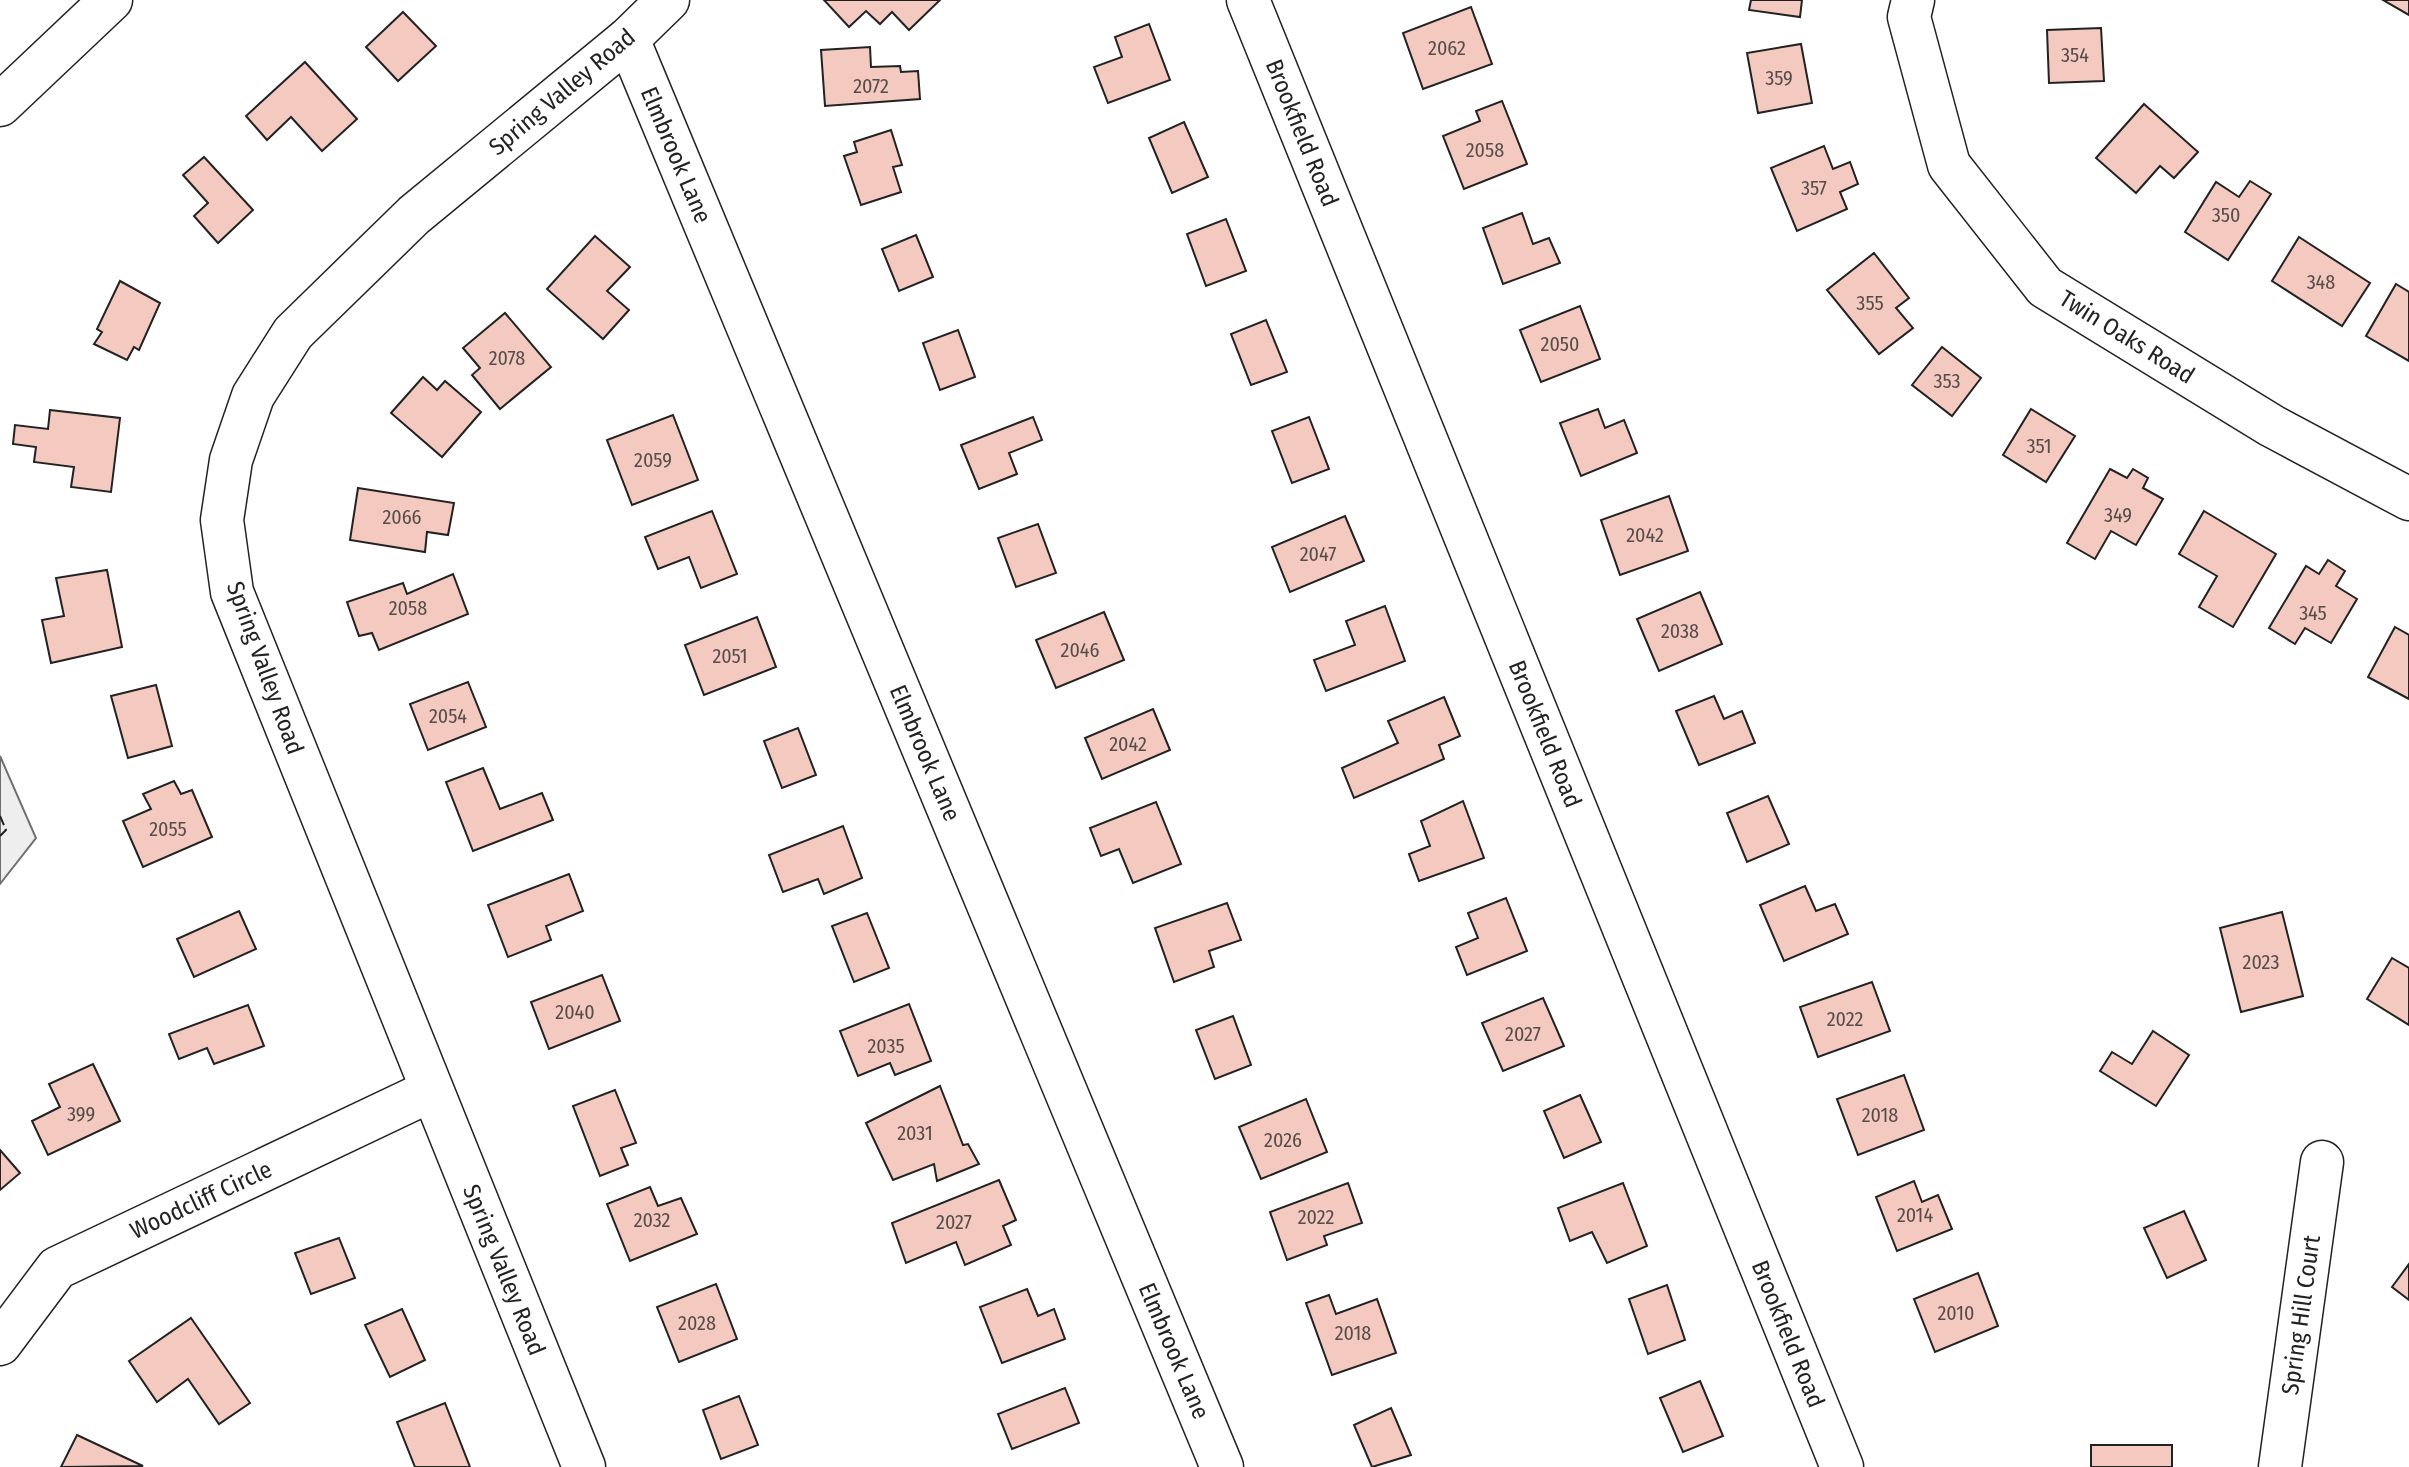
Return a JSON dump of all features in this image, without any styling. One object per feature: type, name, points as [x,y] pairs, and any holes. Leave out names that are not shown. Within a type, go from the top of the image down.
[{"type":"street","points":[[0,105],[111,0]]},
{"type":"street","name":"Spring Valley Road","points":[[584,1467],[430,1091],[232,592],[222,520],[231,460],[253,396],[293,333],[414,215],[628,39],[668,0]]},
{"type":"street","name":"Brookfield Road","points":[[1248,0],[1842,1467]]},
{"type":"street","name":"Twin Oaks Road","points":[[1913,0],[1909,17],[1949,165],[2045,287],[2272,426],[2409,499]]},
{"type":"street","name":"Elmbrook Lane","points":[[628,39],[1222,1467]]},
{"type":"street","name":"Woodcliff Circle","points":[[0,1344],[57,1268],[430,1091]]},
{"type":"street","name":"Spring Hill Court","points":[[2280,1467],[2322,1162]]},
{"type":"shaded area","points":[[0,756],[36,838],[0,884]]},
{"type":"building","points":[[824,0],[940,0],[909,30],[892,12],[880,24],[866,11],[849,27]]},
{"type":"building","points":[[1751,0],[1802,0],[1800,17],[1749,10]]},
{"type":"building","points":[[2383,0],[2409,0],[2409,15]]},
{"type":"building","points":[[1471,7],[1492,64],[1423,89],[1403,33]]},
{"type":"building","points":[[403,12],[436,46],[398,81],[366,47]]},
{"type":"building","points":[[1149,24],[1170,80],[1108,103],[1094,67],[1122,57],[1115,37]]},
{"type":"building","points":[[2101,28],[2104,81],[2049,83],[2047,30]]},
{"type":"building","points":[[1801,44],[1812,103],[1758,113],[1747,53]]},
{"type":"building","points":[[870,47],[871,67],[900,66],[901,72],[918,71],[920,99],[825,106],[821,50]]},
{"type":"building","points":[[305,62],[357,119],[322,151],[291,117],[267,140],[246,116]]},
{"type":"building","points":[[1502,101],[1527,164],[1464,189],[1443,136],[1480,121],[1476,111]]},
{"type":"building","points":[[2144,104],[2198,152],[2174,178],[2160,166],[2136,193],[2096,158]]},
{"type":"building","points":[[1184,122],[1208,177],[1172,193],[1149,138]]},
{"type":"building","points":[[891,130],[902,165],[893,167],[901,192],[861,205],[844,156],[857,152],[854,142]]},
{"type":"building","points":[[1824,146],[1833,169],[1850,162],[1858,184],[1840,192],[1847,209],[1797,231],[1771,168]]},
{"type":"building","points":[[204,157],[253,210],[218,243],[194,216],[208,203],[183,175]]},
{"type":"building","points":[[2250,181],[2271,194],[2228,260],[2185,232],[2216,182],[2239,197]]},
{"type":"building","points":[[1522,213],[1533,244],[1549,238],[1560,263],[1503,284],[1483,228]]},
{"type":"building","points":[[1226,219],[1246,271],[1206,286],[1187,234]]},
{"type":"building","points":[[916,235],[933,277],[899,291],[882,249]]},
{"type":"building","points":[[595,236],[630,267],[607,291],[629,310],[603,339],[547,289]]},
{"type":"building","points":[[2299,237],[2370,283],[2342,326],[2272,281]]},
{"type":"building","points":[[1874,253],[1909,298],[1896,308],[1913,328],[1879,354],[1827,290]]},
{"type":"building","points":[[120,281],[160,303],[139,350],[134,347],[127,360],[94,344],[102,332],[97,329]]},
{"type":"building","points":[[2396,284],[2409,292],[2409,361],[2366,336]]},
{"type":"building","points":[[1580,306],[1600,359],[1541,382],[1520,330]]},
{"type":"building","points":[[505,313],[551,367],[500,409],[472,375],[480,368],[463,348]]},
{"type":"building","points":[[1266,320],[1287,372],[1251,385],[1231,334]]},
{"type":"building","points":[[958,330],[975,377],[940,390],[923,343]]},
{"type":"building","points":[[1942,347],[1981,378],[1952,416],[1912,385]]},
{"type":"building","points":[[423,377],[437,390],[445,381],[481,412],[442,457],[391,413]]},
{"type":"building","points":[[1598,409],[1605,428],[1624,420],[1637,453],[1581,476],[1560,423]]},
{"type":"building","points":[[2031,409],[2075,436],[2046,482],[2003,455]]},
{"type":"building","points":[[50,410],[120,418],[111,492],[71,487],[74,467],[34,462],[36,447],[13,444],[15,425],[48,429]]},
{"type":"building","points":[[673,415],[698,480],[632,505],[607,440]]},
{"type":"building","points":[[1033,417],[1042,440],[1009,453],[1017,474],[979,489],[961,445]]},
{"type":"building","points":[[1309,417],[1329,469],[1292,483],[1272,431]]},
{"type":"building","points":[[2110,469],[2127,478],[2133,469],[2148,478],[2143,488],[2163,499],[2136,545],[2111,531],[2095,559],[2067,543]]},
{"type":"building","points":[[358,488],[454,503],[448,535],[427,532],[425,552],[350,540]]},
{"type":"building","points":[[1669,496],[1688,551],[1620,575],[1601,520]]},
{"type":"building","points":[[712,511],[737,574],[701,588],[689,557],[658,569],[645,537]]},
{"type":"building","points":[[2204,511],[2276,554],[2233,627],[2199,607],[2217,576],[2179,554]]},
{"type":"building","points":[[1345,516],[1364,561],[1290,592],[1272,547]]},
{"type":"building","points":[[1038,524],[1056,573],[1016,587],[998,538]]},
{"type":"building","points":[[2328,560],[2345,571],[2336,586],[2357,599],[2331,643],[2305,628],[2295,644],[2269,628],[2306,566],[2319,574]]},
{"type":"building","points":[[107,570],[122,647],[51,663],[42,620],[64,616],[56,578]]},
{"type":"building","points":[[453,574],[468,614],[379,650],[372,633],[359,636],[347,602],[403,583],[407,594]]},
{"type":"building","points":[[1700,592],[1722,644],[1659,671],[1637,619]]},
{"type":"building","points":[[1385,606],[1405,661],[1326,691],[1314,660],[1355,645],[1346,621]]},
{"type":"building","points":[[1104,612],[1124,660],[1056,688],[1036,640]]},
{"type":"building","points":[[757,617],[776,667],[704,695],[685,645]]},
{"type":"building","points":[[2395,627],[2409,635],[2409,699],[2368,677]]},
{"type":"building","points":[[468,682],[486,727],[428,750],[410,704]]},
{"type":"building","points":[[156,685],[172,746],[128,758],[111,696]]},
{"type":"building","points":[[1714,696],[1724,719],[1742,711],[1755,743],[1699,765],[1676,711]]},
{"type":"building","points":[[1444,697],[1460,736],[1439,745],[1444,759],[1354,798],[1342,768],[1398,743],[1388,721]]},
{"type":"building","points":[[1153,709],[1170,750],[1102,779],[1085,738]]},
{"type":"building","points":[[798,728],[816,775],[782,788],[764,741]]},
{"type":"building","points":[[483,768],[500,809],[542,793],[553,820],[473,851],[446,782]]},
{"type":"building","points":[[174,781],[181,794],[192,790],[212,837],[143,867],[123,821],[151,809],[143,794]]},
{"type":"building","points":[[1768,796],[1789,844],[1747,862],[1727,813]]},
{"type":"building","points":[[1463,801],[1484,858],[1419,881],[1409,854],[1430,846],[1421,821]]},
{"type":"building","points":[[1156,802],[1181,864],[1133,883],[1119,849],[1101,856],[1090,828]]},
{"type":"building","points":[[843,826],[862,878],[824,894],[818,879],[783,892],[769,855]]},
{"type":"building","points":[[569,874],[583,911],[546,926],[551,940],[508,957],[488,905]]},
{"type":"building","points":[[1805,886],[1816,911],[1835,904],[1848,934],[1784,961],[1760,905]]},
{"type":"building","points":[[1506,898],[1527,951],[1467,975],[1456,947],[1478,938],[1468,913]]},
{"type":"building","points":[[1227,903],[1241,940],[1209,951],[1214,967],[1174,982],[1155,928]]},
{"type":"building","points":[[239,911],[256,949],[194,977],[177,939]]},
{"type":"building","points":[[2282,912],[2303,996],[2241,1012],[2220,928]]},
{"type":"building","points":[[867,913],[889,968],[854,982],[832,926]]},
{"type":"building","points":[[2392,958],[2409,968],[2409,1025],[2367,999]]},
{"type":"building","points":[[602,975],[620,1021],[549,1049],[531,1002]]},
{"type":"building","points":[[1872,982],[1890,1031],[1818,1057],[1800,1007]]},
{"type":"building","points":[[1543,998],[1564,1046],[1503,1071],[1482,1023]]},
{"type":"building","points":[[909,1004],[931,1061],[895,1075],[890,1063],[858,1076],[840,1031]]},
{"type":"building","points":[[248,1005],[264,1046],[214,1064],[207,1048],[179,1059],[169,1034]]},
{"type":"building","points":[[1233,1016],[1251,1065],[1215,1079],[1196,1030]]},
{"type":"building","points":[[2153,1031],[2189,1055],[2156,1106],[2100,1071],[2112,1052],[2132,1064]]},
{"type":"building","points":[[93,1064],[120,1121],[48,1155],[32,1121],[60,1107],[49,1084]]},
{"type":"building","points":[[1904,1075],[1924,1130],[1858,1155],[1837,1099]]},
{"type":"building","points":[[940,1086],[963,1145],[968,1144],[979,1164],[937,1181],[934,1164],[893,1180],[866,1123]]},
{"type":"building","points":[[615,1090],[636,1143],[621,1148],[628,1165],[600,1176],[573,1106]]},
{"type":"building","points":[[1580,1095],[1601,1142],[1564,1158],[1544,1111]]},
{"type":"building","points":[[1306,1099],[1327,1152],[1261,1179],[1239,1127]]},
{"type":"building","points":[[0,1150],[20,1173],[0,1190]]},
{"type":"building","points":[[999,1180],[1016,1220],[1003,1226],[1011,1245],[965,1265],[956,1242],[906,1263],[892,1223]]},
{"type":"building","points":[[1914,1181],[1922,1202],[1938,1195],[1952,1229],[1897,1251],[1876,1197]]},
{"type":"building","points":[[1348,1183],[1362,1223],[1324,1236],[1327,1245],[1287,1260],[1270,1212]]},
{"type":"building","points":[[1623,1183],[1647,1246],[1607,1263],[1592,1232],[1570,1241],[1558,1208]]},
{"type":"building","points":[[650,1187],[658,1206],[681,1198],[697,1234],[630,1261],[607,1204]]},
{"type":"building","points":[[2184,1211],[2206,1260],[2167,1278],[2144,1228]]},
{"type":"building","points":[[339,1238],[355,1278],[311,1294],[295,1253]]},
{"type":"building","points":[[2409,1264],[2409,1300],[2392,1287]]},
{"type":"building","points":[[1978,1273],[1998,1326],[1935,1352],[1914,1299]]},
{"type":"building","points":[[716,1284],[737,1339],[679,1362],[657,1307]]},
{"type":"building","points":[[1667,1285],[1685,1340],[1648,1354],[1629,1299]]},
{"type":"building","points":[[1027,1289],[1038,1316],[1054,1309],[1065,1339],[1002,1363],[980,1307]]},
{"type":"building","points":[[1329,1295],[1336,1314],[1377,1299],[1396,1353],[1332,1375],[1306,1303]]},
{"type":"building","points":[[402,1309],[425,1360],[390,1377],[365,1325]]},
{"type":"building","points":[[191,1318],[250,1403],[219,1424],[188,1379],[157,1402],[129,1361]]},
{"type":"building","points":[[1700,1381],[1723,1436],[1683,1452],[1660,1398]]},
{"type":"building","points":[[1065,1388],[1079,1423],[1012,1449],[998,1414]]},
{"type":"building","points":[[739,1396],[758,1445],[721,1459],[703,1410]]},
{"type":"building","points":[[445,1403],[470,1467],[415,1467],[397,1422]]},
{"type":"building","points":[[1391,1408],[1411,1455],[1372,1467],[1354,1425]]},
{"type":"building","points":[[77,1435],[143,1466],[61,1467]]},
{"type":"building","points":[[2091,1445],[2172,1445],[2172,1467],[2091,1467]]},
{"type":"fence","points":[[0,816],[6,830],[0,836]]}]
